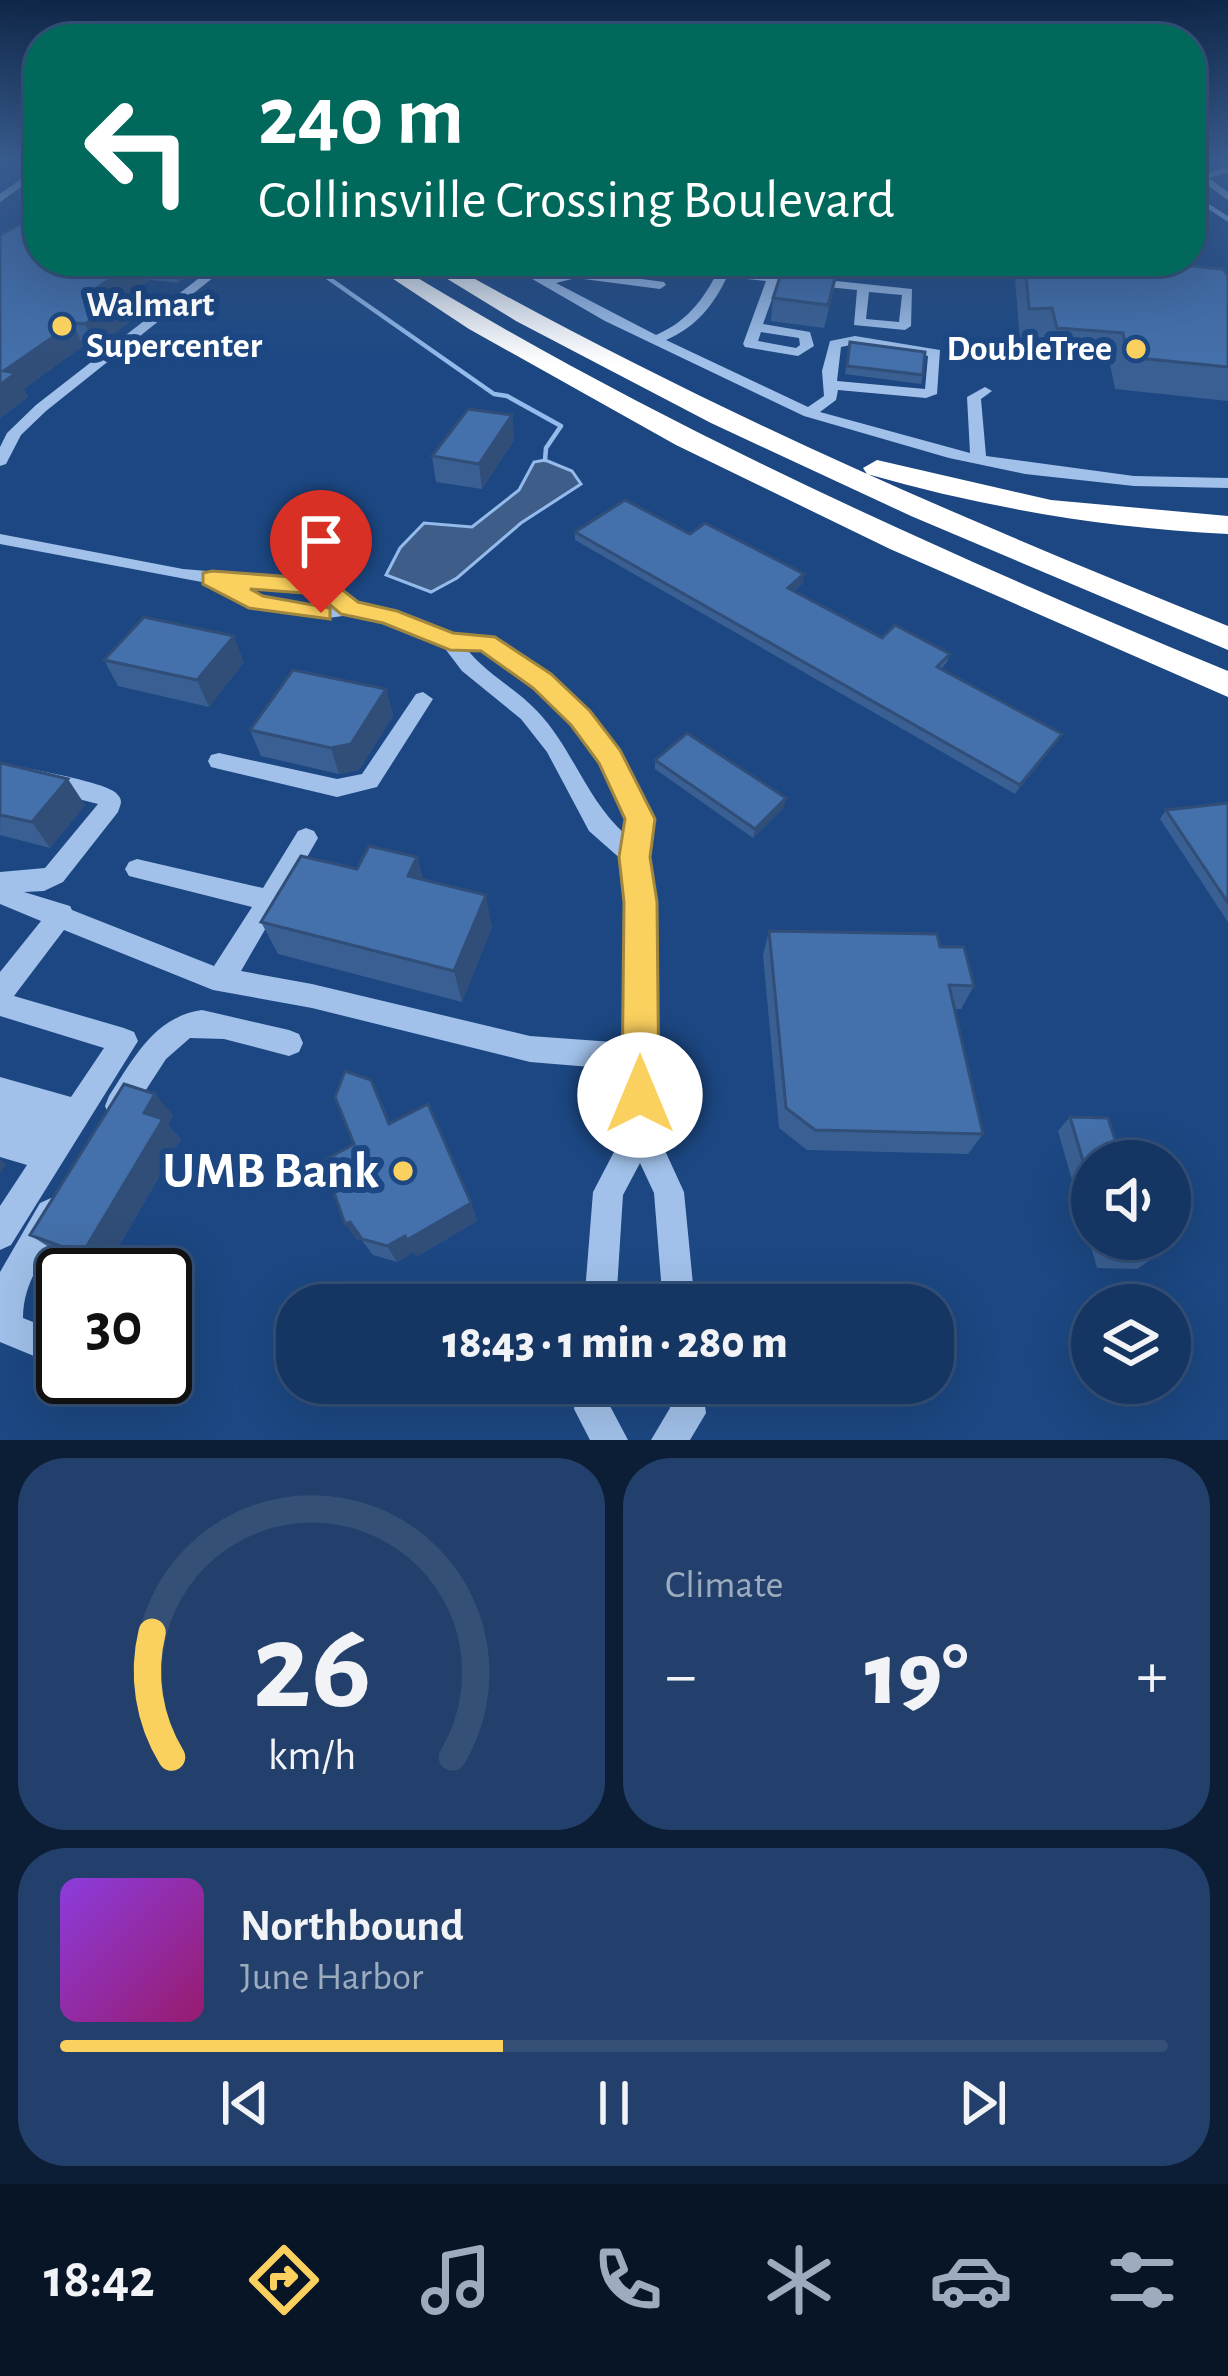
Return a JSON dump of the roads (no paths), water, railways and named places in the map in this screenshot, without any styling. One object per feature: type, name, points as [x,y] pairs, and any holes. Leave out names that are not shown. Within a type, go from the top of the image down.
[{"type":"highway","points":[[401,276],[557,370],[688,439],[1228,685]]},
{"type":"highway","points":[[455,276],[688,403],[996,542],[1228,639]]},
{"type":"highway","points":[[688,403],[720,409],[868,465],[966,493],[1108,516],[1228,525]]},
{"type":"highway","points":[[1119,639],[1165,673],[1228,706]]},
{"type":"street","points":[[0,461],[15,434],[41,407],[209,276]]},
{"type":"street","points":[[533,276],[809,413],[977,460],[1073,475],[1228,483]]},
{"type":"street","points":[[545,283],[559,276]]},
{"type":"street","points":[[619,276],[660,285]]},
{"type":"street","points":[[654,340],[695,319],[721,276]]},
{"type":"street","points":[[764,276],[908,292],[903,346]]},
{"type":"street","points":[[756,327],[773,278]]},
{"type":"street","points":[[864,287],[859,322],[904,326]]},
{"type":"street","points":[[809,413],[831,397],[831,385],[835,344],[855,340],[935,353],[932,391],[926,394],[831,385]]},
{"type":"street","points":[[977,460],[974,397],[985,391]]},
{"type":"street","points":[[0,538],[212,578],[257,603],[321,613],[350,609],[388,616],[450,641],[486,643],[542,681],[581,718],[610,757],[640,819],[634,857],[640,902],[641,1132],[668,1192],[677,1284]]},
{"type":"street","points":[[450,641],[469,666],[528,714],[554,748],[596,824],[634,857]]},
{"type":"street","points":[[219,761],[337,788],[354,787],[369,781],[423,699]]},
{"type":"street","points":[[0,771],[101,794],[110,799],[110,806],[44,881],[0,881]]},
{"type":"street","points":[[222,980],[306,838]]},
{"type":"street","points":[[137,869],[269,900]]},
{"type":"street","points":[[0,892],[222,980],[312,996],[530,1048],[640,1058]]},
{"type":"street","points":[[0,993],[61,914]]},
{"type":"street","points":[[0,1004],[124,1041],[72,1134],[0,1234]]},
{"type":"street","points":[[0,1142],[72,1134],[166,1034],[181,1025],[204,1020],[289,1043]]},
{"type":"street","points":[[0,1091],[72,1134]]},
{"type":"street","points":[[0,1108],[72,1134]]},
{"type":"street","points":[[0,1124],[72,1134]]},
{"type":"street","points":[[601,1284],[608,1192],[641,1132]]},
{"type":"street","points":[[36,1340],[7,1328],[4,1312],[16,1270],[68,1188]]},
{"type":"street","points":[[592,1404],[610,1440]]},
{"type":"street","points":[[669,1440],[688,1413],[687,1404]]},
{"type":"water","points":[[545,460],[572,471],[581,484],[521,523],[457,578],[431,592],[386,575],[400,548],[424,523],[472,527],[519,490],[534,462]]},
{"type":"waterway","points":[[325,276],[494,394],[507,396],[561,426],[546,448],[545,460]]},
{"type":"place","name":"Walmart Supercenter","points":[[62,326]]},
{"type":"place","name":"DoubleTree","points":[[1136,349]]},
{"type":"place","name":"UMB Bank","points":[[403,1171]]}]
